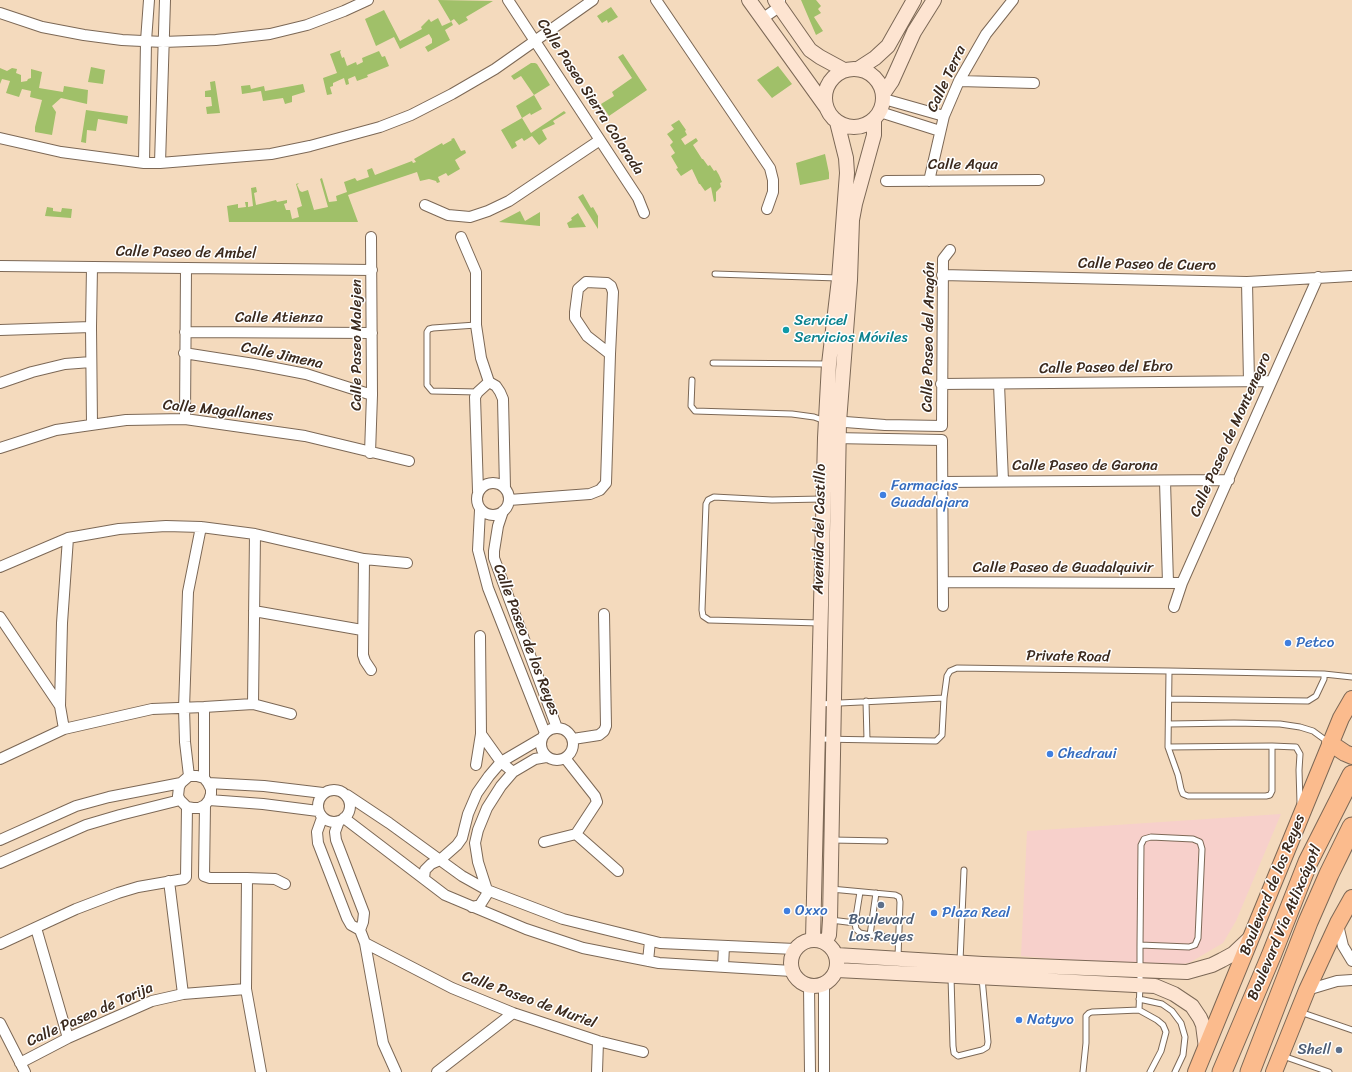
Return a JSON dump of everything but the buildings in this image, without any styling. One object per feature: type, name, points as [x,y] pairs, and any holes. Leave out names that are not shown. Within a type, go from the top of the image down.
[{"type":"highway","name":"Boulevard Vía Atlixcáyotl","points":[[1222,1072],[1271,956],[1308,862],[1352,775]]},
{"type":"highway","name":"Boulevard Vía Atlixcáyotl","points":[[1250,1072],[1308,922],[1352,827]]},
{"type":"main road","points":[[749,0],[826,107],[830,116],[837,122],[856,128],[866,125],[880,106],[914,32],[934,0]]},
{"type":"main road","points":[[858,69],[875,58],[888,46],[914,0]]},
{"type":"main road","points":[[778,2],[810,50],[844,70]]},
{"type":"main road","points":[[775,36],[792,25]]},
{"type":"main road","points":[[826,107],[826,89],[830,81],[844,70],[858,69],[868,72],[875,77],[881,85],[880,106]]},
{"type":"main road","name":"Avenida del Castillo","points":[[819,941],[818,704],[823,499],[831,438],[845,279],[852,220],[880,106]]},
{"type":"main road","name":"Avenida del Castillo","points":[[832,421],[829,364],[845,279],[847,173],[846,158],[837,122]]},
{"type":"main road","name":"Avenida del Castillo","points":[[819,941],[829,935],[830,920],[837,499],[831,438]]},
{"type":"main road","name":"Boulevard de los Reyes","points":[[1196,1072],[1330,743],[1341,718],[1352,699]]},
{"type":"main road","points":[[1330,743],[1348,754]]},
{"type":"main road","points":[[1274,1072],[1307,990],[1338,923],[1352,898]]},
{"type":"main road","points":[[1208,1072],[1260,941],[1264,924],[1265,902]]},
{"type":"main road","points":[[837,970],[951,976],[983,971],[1140,978],[1188,972],[1217,963],[1233,954],[1252,936]]},
{"type":"main road","points":[[819,941],[830,945],[836,955],[838,965],[837,970],[832,978],[824,984],[809,986],[796,978],[792,971],[791,961],[795,949],[800,944],[819,941]]},
{"type":"main road","points":[[836,955],[960,962],[983,971]]},
{"type":"main road","points":[[1140,978],[1165,990],[1192,1006],[1203,1025],[1206,1048]]},
{"type":"street","points":[[144,163],[146,41],[149,0]]},
{"type":"street","points":[[160,163],[163,42],[166,0]]},
{"type":"street","points":[[0,13],[42,27],[84,35],[122,40],[163,42],[216,40],[270,34],[306,25],[344,11],[368,0]]},
{"type":"street","name":"Calle Paseo Sierra Colorada","points":[[508,0],[536,40],[638,198],[644,213]]},
{"type":"street","points":[[0,138],[61,152],[144,163],[271,154],[348,136],[380,127],[411,115],[452,94],[495,69],[593,0]]},
{"type":"street","points":[[656,0],[770,168],[773,180],[773,192],[767,210]]},
{"type":"street","name":"Calle Terra","points":[[929,181],[944,116],[959,81],[986,34],[1013,0]]},
{"type":"street","points":[[762,18],[778,2]]},
{"type":"street","points":[[959,81],[1034,83]]},
{"type":"street","points":[[880,106],[944,116]]},
{"type":"street","points":[[880,106],[940,131]]},
{"type":"street","points":[[425,205],[448,215],[470,217],[488,211],[509,201],[600,140]]},
{"type":"street","name":"Calle Aqua","points":[[886,181],[1040,180]]},
{"type":"street","name":"Calle Paseo Malejen","points":[[370,453],[372,395],[371,237]]},
{"type":"street","points":[[461,237],[476,272],[476,325],[481,358],[489,382],[496,386],[502,399],[505,488],[509,500],[507,506],[498,514],[491,515],[480,510],[476,497],[482,486],[494,482],[505,488]]},
{"type":"street","name":"Calle Paseo del Aragón","points":[[919,426],[942,426],[942,275],[943,259],[950,250]]},
{"type":"street","name":"Calle Paseo de Ambel","points":[[0,266],[372,270]]},
{"type":"street","points":[[92,267],[92,425]]},
{"type":"street","points":[[185,419],[184,353],[186,268]]},
{"type":"street","name":"Calle Paseo de Cuero","points":[[942,275],[1246,282],[1352,276]]},
{"type":"street","name":"Calle Paseo de Montenegro","points":[[1174,607],[1182,583],[1318,277]]},
{"type":"street","points":[[509,500],[590,494],[600,490],[606,483],[613,292],[611,286],[607,283],[586,282],[578,289],[575,318],[587,336],[610,354]]},
{"type":"street","points":[[1246,282],[1249,382]]},
{"type":"street","points":[[0,330],[91,327]]},
{"type":"street","name":"Calle Atienza","points":[[185,332],[372,333]]},
{"type":"street","name":"Calle Jimena","points":[[184,353],[306,374],[372,395]]},
{"type":"street","points":[[0,383],[32,372],[65,364],[91,362]]},
{"type":"street","name":"Calle Paseo del Ebro","points":[[941,384],[1271,381]]},
{"type":"street","points":[[478,491],[475,397],[478,392],[489,382]]},
{"type":"street","points":[[999,384],[1003,481]]},
{"type":"street","name":"Calle Magallanes","points":[[0,448],[56,430],[126,420],[185,419],[305,436],[370,453],[409,461]]},
{"type":"street","points":[[832,421],[919,426],[919,440]]},
{"type":"street","points":[[831,438],[942,440],[943,606]]},
{"type":"street","name":"Calle Paseo de Garona","points":[[942,482],[1229,480]]},
{"type":"street","points":[[1165,481],[1168,583]]},
{"type":"street","name":"Calle Paseo de los Reyes","points":[[480,510],[478,550],[488,588],[544,736]]},
{"type":"street","name":"Calle Paseo de los Reyes","points":[[503,511],[498,526],[494,558],[557,728]]},
{"type":"street","points":[[0,567],[68,538],[119,529],[166,526],[201,527],[254,534],[364,559],[407,563]]},
{"type":"street","points":[[189,776],[185,742],[184,708],[188,592],[201,527]]},
{"type":"street","points":[[253,704],[254,534]]},
{"type":"street","points":[[64,729],[60,706],[62,623],[68,538]]},
{"type":"street","points":[[364,559],[362,630],[363,655],[370,670]]},
{"type":"street","name":"Calle Paseo de Guadalquivir","points":[[943,582],[1182,583]]},
{"type":"street","points":[[254,612],[362,630]]},
{"type":"street","points":[[573,739],[599,735],[604,732],[606,726],[604,614]]},
{"type":"street","points":[[0,617],[60,706]]},
{"type":"street","points":[[476,765],[481,734],[480,636]]},
{"type":"street","points":[[0,759],[64,729],[152,709],[253,704],[292,714]]},
{"type":"street","points":[[204,707],[206,781],[210,789],[207,802],[204,876],[210,878],[275,879],[285,884]]},
{"type":"street","points":[[424,878],[425,870],[431,864],[440,860],[457,845],[462,838],[468,814],[477,793],[501,762],[544,736],[549,730],[557,728],[567,731],[573,739],[573,750],[570,755],[566,758],[556,760],[546,757],[535,759],[513,772],[501,786],[486,808],[475,842],[478,862],[487,894],[480,905],[472,907]]},
{"type":"street","points":[[481,734],[501,762],[513,772]]},
{"type":"street","points":[[544,736],[541,748],[546,757]]},
{"type":"street","points":[[544,842],[576,834],[597,802],[595,796],[566,758]]},
{"type":"street","points":[[0,840],[76,806],[109,796],[180,783],[189,776],[197,776],[206,781],[323,793]]},
{"type":"street","points":[[0,944],[76,909],[118,893],[138,887],[184,879],[186,877],[183,804],[178,792],[180,783]]},
{"type":"street","points":[[396,1072],[383,1043],[366,943],[360,930],[351,925],[347,918],[318,843],[317,832],[320,814],[317,804],[323,793],[329,790],[335,789],[342,791],[462,876],[487,890],[563,919],[660,943],[795,949]]},
{"type":"street","points":[[346,795],[350,807],[348,813],[341,820],[335,832],[336,840],[364,913],[360,930]]},
{"type":"street","points":[[0,863],[86,825],[120,815],[183,804],[193,808],[199,808],[207,802],[264,804],[320,814],[327,821],[333,822],[341,820],[424,878],[445,895],[526,929],[583,948],[659,963],[792,971]]},
{"type":"street","points":[[576,834],[618,871]]},
{"type":"street","points":[[247,878],[246,989],[261,1072]]},
{"type":"street","points":[[169,881],[183,994]]},
{"type":"street","points":[[1338,923],[1343,946],[1352,962]]},
{"type":"street","points":[[36,928],[68,1038]]},
{"type":"street","points":[[648,961],[650,941]]},
{"type":"street","name":"Calle Paseo de Muriel","points":[[366,943],[452,988],[514,1014],[598,1041],[643,1052]]},
{"type":"street","points":[[723,967],[724,946]]},
{"type":"street","points":[[1307,990],[1337,981],[1352,980]]},
{"type":"street","points":[[824,984],[824,1072]]},
{"type":"street","points":[[809,986],[810,1072]]},
{"type":"street","name":"Calle Paseo de Torija","points":[[20,1063],[68,1038],[152,1001],[183,994],[246,989]]},
{"type":"street","points":[[437,1072],[514,1014]]},
{"type":"street","points":[[0,1024],[25,1072]]},
{"type":"street","points":[[597,1072],[598,1041]]},
{"type":"lane","points":[[715,274],[845,279]]},
{"type":"lane","points":[[476,325],[429,329],[427,332],[427,385],[432,391],[478,392]]},
{"type":"lane","points":[[713,363],[829,364]]},
{"type":"lane","points":[[692,380],[692,406],[695,411],[792,414],[832,421]]},
{"type":"lane","points":[[835,623],[709,620],[703,616],[702,610],[706,504],[708,500],[714,497],[772,500],[837,499]]},
{"type":"lane","name":"Private Road","points":[[818,739],[936,741],[942,735],[947,676],[950,671],[957,668],[1324,674],[1352,677]]},
{"type":"lane","points":[[1170,671],[1168,747],[1178,775],[1181,789],[1184,794],[1188,796],[1270,795],[1272,791],[1272,746]]},
{"type":"lane","points":[[1169,699],[1308,701],[1316,696],[1324,679],[1324,674]]},
{"type":"lane","points":[[818,704],[944,698]]},
{"type":"lane","points":[[866,701],[867,740]]},
{"type":"lane","points":[[1169,724],[1280,724],[1300,727],[1313,731],[1330,743]]},
{"type":"lane","points":[[1168,747],[1296,747],[1300,754],[1299,770],[1301,815]]},
{"type":"lane","points":[[1139,1010],[1141,845],[1144,839],[1151,836],[1193,839],[1200,842],[1202,849],[1199,931],[1195,945],[1189,947],[1140,945]]},
{"type":"lane","points":[[831,840],[885,841]]},
{"type":"lane","points":[[960,962],[964,870]]},
{"type":"lane","points":[[830,889],[895,895],[899,897],[898,958]]},
{"type":"lane","points":[[860,892],[855,923],[856,930],[860,933],[870,935],[899,938]]},
{"type":"lane","points":[[870,935],[876,894]]},
{"type":"lane","points":[[830,920],[855,923]]},
{"type":"lane","points":[[951,976],[953,1046],[954,1053],[958,1056],[982,1050],[987,1047],[988,1042],[983,971]]},
{"type":"lane","points":[[1139,999],[1162,1004],[1172,1011],[1181,1023],[1184,1037],[1183,1055],[1174,1072]]},
{"type":"lane","points":[[1083,1072],[1086,1043],[1086,1016],[1092,1012],[1139,1010],[1158,1020],[1166,1032],[1161,1051],[1150,1072]]},
{"type":"lane","points":[[1298,1012],[1352,1030]]},
{"type":"lane","points":[[1280,1055],[1329,1072]]},
{"type":"shaded area","points":[[1281,814],[1236,921],[1223,943],[1189,963],[1157,968],[1021,956],[1027,831]]},
{"type":"green space","points":[[438,0],[493,1],[466,17],[468,20],[459,25],[454,19],[451,21],[453,25],[445,30],[450,40],[428,52],[425,47],[432,43],[432,39],[429,34],[400,49],[394,37],[376,46],[365,19],[384,10],[400,41],[422,29],[421,27],[429,19],[431,22],[438,18],[442,26],[451,22]]},
{"type":"green space","points":[[801,0],[816,0],[821,6],[818,9],[821,13],[814,17],[823,31],[816,35]]},
{"type":"green space","points":[[611,7],[618,17],[608,23],[607,20],[602,23],[597,16]]},
{"type":"green space","points":[[341,50],[340,52],[342,58],[344,57],[347,66],[356,62],[357,65],[363,62],[362,58],[379,51],[382,57],[385,56],[389,66],[357,81],[355,76],[348,79],[349,84],[346,85],[344,78],[333,83],[333,86],[330,87],[332,94],[327,95],[323,78],[337,73],[330,54]]},
{"type":"green space","points":[[623,54],[647,90],[609,116],[601,104],[614,96],[612,92],[632,78],[618,57]]},
{"type":"green space","points":[[531,63],[537,64],[550,85],[534,95],[521,76],[514,80],[511,76]]},
{"type":"green space","points":[[778,66],[792,84],[772,98],[757,80]]},
{"type":"green space","points":[[91,67],[105,70],[103,84],[88,82]]},
{"type":"green space","points":[[0,68],[7,71],[12,68],[17,69],[16,73],[21,75],[21,82],[27,81],[31,78],[31,69],[42,72],[39,88],[63,92],[64,86],[88,90],[87,104],[61,98],[52,106],[56,112],[52,135],[35,132],[42,100],[30,97],[31,91],[22,89],[19,97],[6,93],[10,81],[2,79],[0,84]]},
{"type":"green space","points":[[215,81],[220,113],[207,114],[206,107],[212,106],[211,97],[205,97],[205,91],[211,90],[210,82]]},
{"type":"green space","points":[[303,84],[305,92],[292,96],[292,102],[285,104],[283,98],[263,101],[261,91],[242,94],[241,86],[250,85],[251,89],[264,86],[265,91]]},
{"type":"green space","points":[[534,95],[542,109],[531,115],[530,113],[522,118],[516,106]]},
{"type":"green space","points":[[86,110],[128,116],[127,124],[98,119],[96,131],[87,130],[86,143],[81,142]]},
{"type":"green space","points":[[564,111],[566,113],[553,121],[555,124],[542,130],[547,139],[539,145],[532,136],[524,141],[522,138],[515,142],[517,146],[512,149],[501,130],[522,118],[531,133]]},
{"type":"green space","points":[[679,120],[686,130],[687,135],[681,139],[685,145],[696,138],[698,141],[693,145],[708,166],[710,165],[714,171],[716,170],[722,182],[720,183],[721,187],[716,192],[716,201],[714,202],[711,187],[705,191],[699,184],[692,169],[681,176],[676,169],[678,168],[671,156],[675,153],[670,145],[673,142],[667,134],[674,129],[671,125]]},
{"type":"green space","points":[[454,138],[461,151],[465,150],[466,153],[455,160],[460,169],[448,176],[446,173],[438,177],[440,182],[437,183],[436,181],[429,179],[420,181],[417,172],[348,195],[358,222],[229,222],[227,206],[238,204],[238,208],[246,207],[245,202],[248,202],[248,207],[253,206],[251,188],[256,187],[257,192],[254,193],[256,205],[276,200],[277,202],[287,200],[287,203],[284,204],[286,210],[290,210],[292,219],[299,217],[297,208],[302,206],[296,184],[299,183],[297,185],[302,192],[308,190],[314,210],[328,207],[320,179],[322,178],[329,202],[337,201],[336,196],[347,192],[344,182],[355,178],[357,181],[369,177],[367,170],[372,168],[375,175],[412,161],[413,163],[416,162],[414,159]]},
{"type":"green space","points":[[825,154],[829,179],[800,185],[796,163]]},
{"type":"green space","points":[[583,194],[591,208],[593,207],[598,216],[598,229],[578,197]]},
{"type":"green space","points":[[47,207],[53,208],[53,211],[61,212],[62,208],[72,209],[71,218],[45,216]]},
{"type":"green space","points":[[520,211],[525,221],[540,212],[540,226],[499,222]]},
{"type":"green space","points":[[578,213],[586,227],[569,228],[567,223]]},
{"type":"place","name":"Servicel Servicios Móviles","points":[[786,330]]},
{"type":"place","name":"Farmacias Guadalajara","points":[[883,495]]},
{"type":"place","name":"Petco","points":[[1288,643]]},
{"type":"place","name":"Chedraui","points":[[1050,754]]},
{"type":"place","name":"Boulevard Los Reyes","points":[[881,905]]},
{"type":"place","name":"Oxxo","points":[[787,911]]},
{"type":"place","name":"Plaza Real","points":[[934,913]]},
{"type":"place","name":"Natyvo","points":[[1019,1020]]},
{"type":"place","name":"Shell","points":[[1339,1050]]}]
